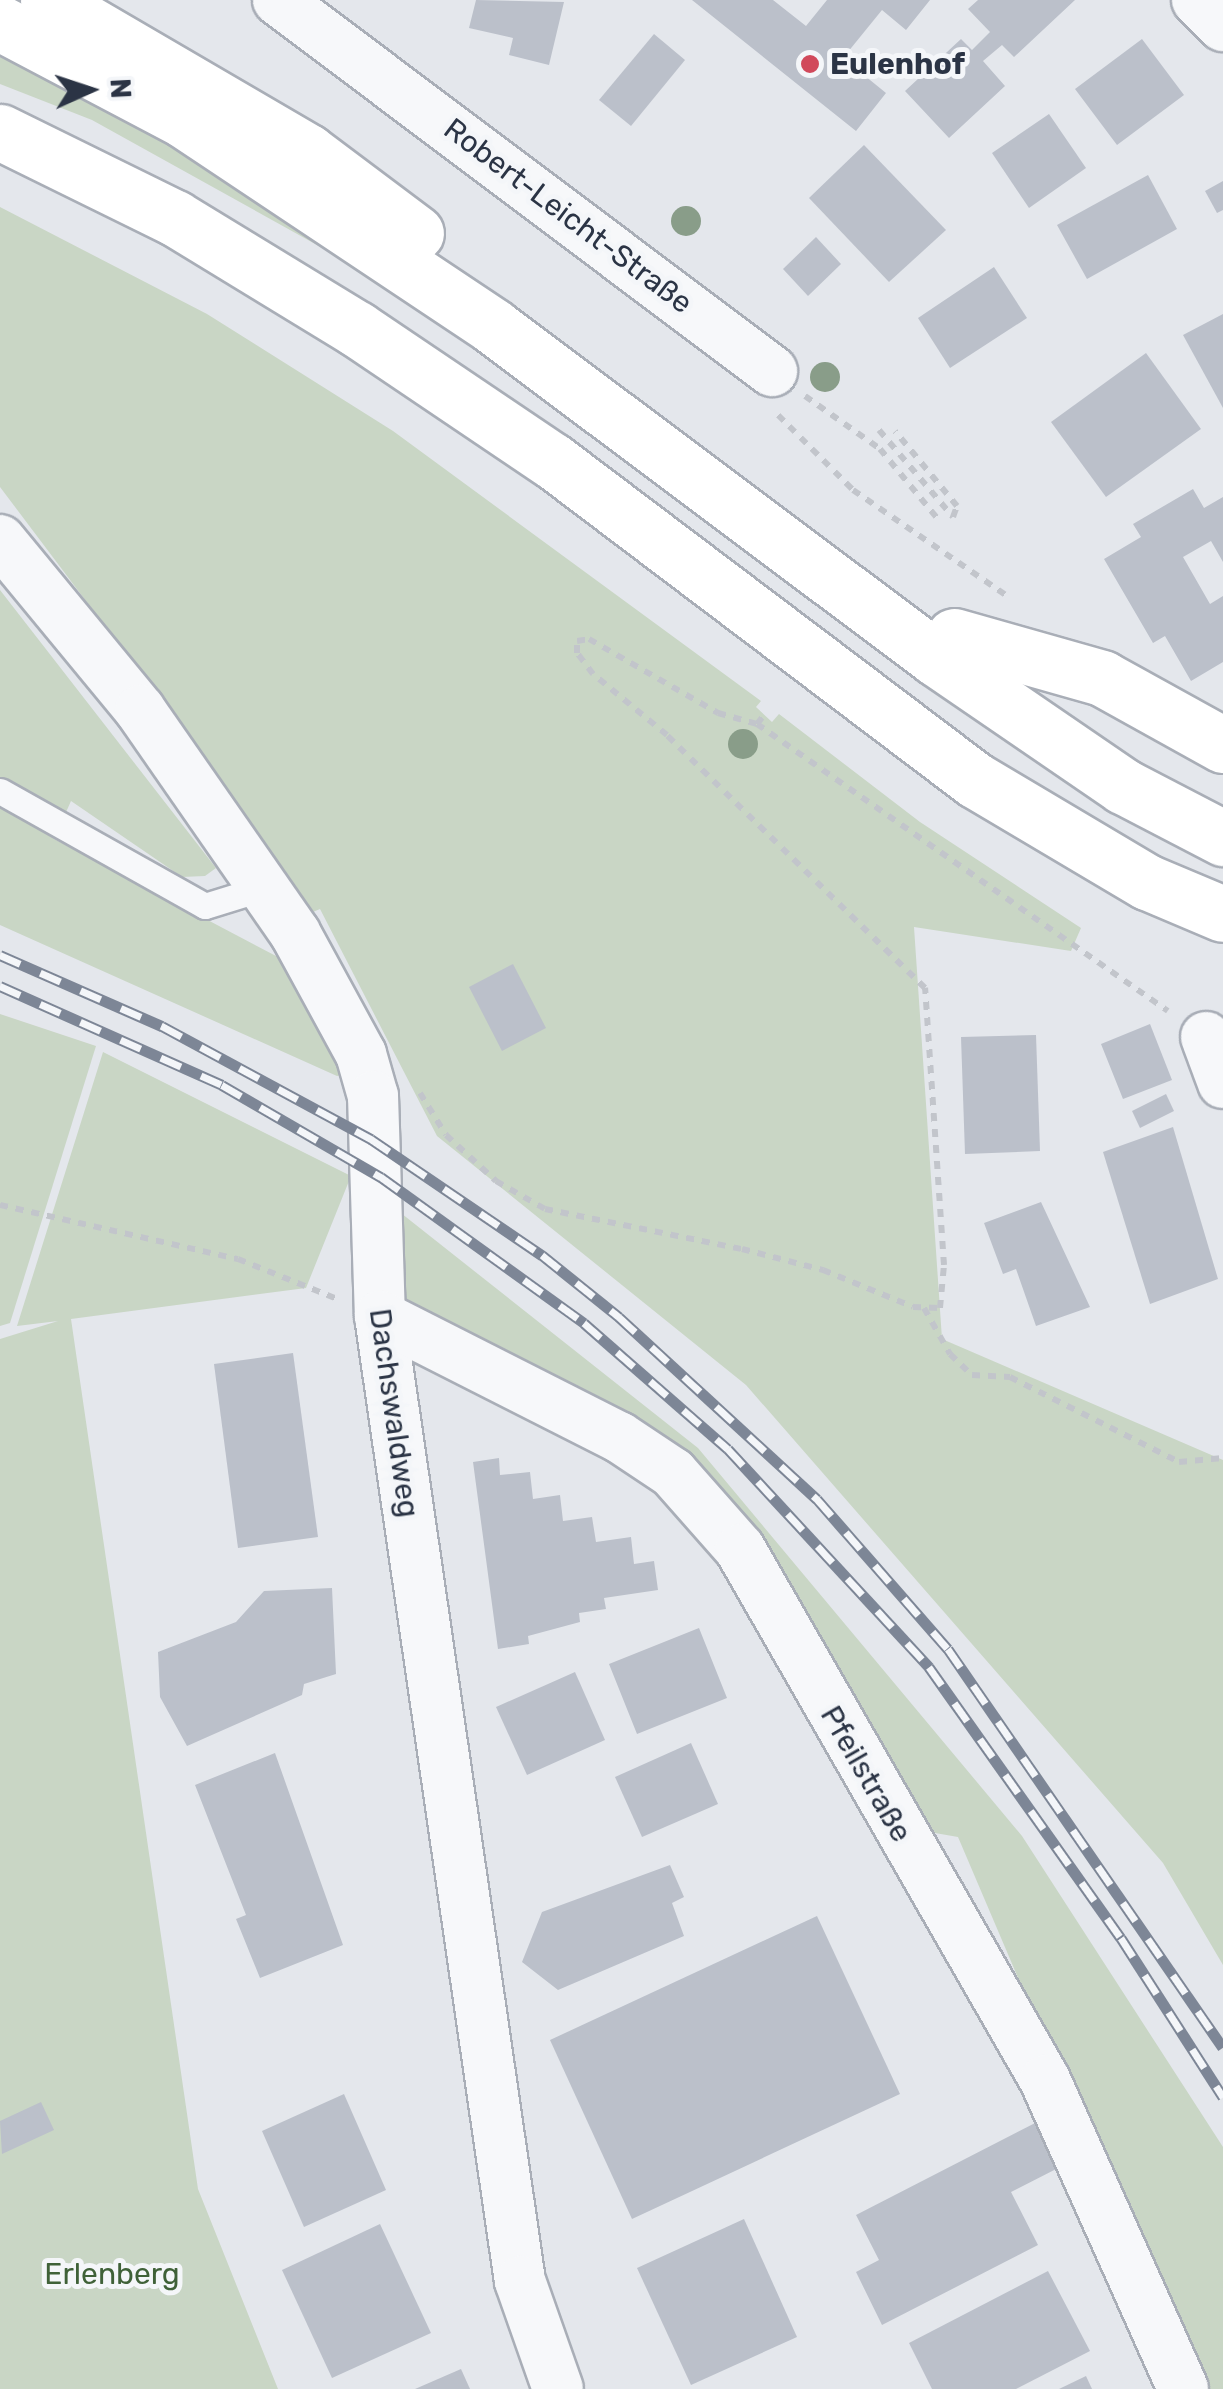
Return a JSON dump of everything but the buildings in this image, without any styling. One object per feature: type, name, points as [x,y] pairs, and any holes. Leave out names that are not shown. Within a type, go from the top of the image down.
[{"type":"highway","points":[[48,0],[308,152],[1069,726],[1223,809]]},
{"type":"highway","points":[[0,23],[201,131],[494,328],[936,658],[1124,786],[1223,838]]},
{"type":"highway","points":[[0,132],[175,218],[431,378],[854,683],[975,780],[1147,882],[1223,914]]},
{"type":"highway","points":[[954,636],[1102,678],[1223,745]]},
{"type":"highway","points":[[1147,882],[1223,955]]},
{"type":"street","name":"Robert-Leicht-Straße","points":[[278,0],[772,372]]},
{"type":"street","points":[[1197,0],[1223,26]]},
{"type":"street","name":"Dachswaldweg","points":[[0,540],[140,710],[263,888],[338,1009],[369,1082],[380,1316],[520,2281],[558,2389]]},
{"type":"street","points":[[1206,1036],[1223,1083]]},
{"type":"street","name":"Pfeilstraße","points":[[380,1316],[619,1437],[673,1473],[740,1548],[1045,2080],[1183,2389]]},
{"type":"lane","points":[[0,791],[206,906],[263,888]]},
{"type":"path","points":[[772,372],[880,448],[938,518]]},
{"type":"path","points":[[772,372],[770,407],[853,490],[1028,609]]},
{"type":"path","points":[[880,430],[953,517],[957,506],[895,431]]},
{"type":"path","points":[[414,1083],[446,1134],[496,1182],[545,1209],[824,1270],[924,1308],[940,1308],[944,1265],[924,988],[667,736],[593,674],[576,652],[578,641],[602,643],[718,713],[757,724],[1206,1036]]},
{"type":"path","points":[[757,724],[764,715]]},
{"type":"path","points":[[0,1205],[238,1259],[380,1316]]},
{"type":"path","points":[[924,1308],[950,1354],[972,1375],[1010,1377],[1179,1462],[1223,1458]]},
{"type":"green space","points":[[0,43],[94,91],[478,345],[344,260],[92,120],[0,84]]},
{"type":"green space","points":[[0,207],[207,314],[393,431],[761,701],[756,707],[772,722],[779,714],[920,822],[1081,928],[1071,951],[914,927],[942,1339],[1223,1460],[1223,1965],[1163,1863],[746,1385],[437,1136],[320,909],[306,915],[159,698],[0,487]]},
{"type":"green space","points":[[0,590],[216,868],[205,876],[182,877],[71,801],[54,839],[276,956],[286,949],[357,1072],[337,1076],[0,925]]},
{"type":"green space","points":[[0,1014],[96,1046],[10,1323],[0,1326]]},
{"type":"green space","name":"Erlenberg","points":[[103,1052],[351,1176],[306,1288],[71,1319],[198,2189],[278,2389],[0,2389],[0,1339],[58,1321],[17,1326]]},
{"type":"green space","points":[[392,1206],[698,1448],[1022,1836],[1223,2147],[1223,2389],[1204,2389],[1122,2222],[958,1837],[912,1829],[736,1529],[394,1302]]},
{"type":"railway","points":[[0,955],[162,1026],[371,1139],[542,1255],[619,1317],[817,1499],[948,1649],[1223,2047]]},
{"type":"railway","points":[[0,986],[222,1085],[381,1177],[584,1323],[728,1449],[929,1667],[1121,1938],[1223,2097]]},
{"type":"place","name":"Eulenhof","points":[[810,64]]}]
